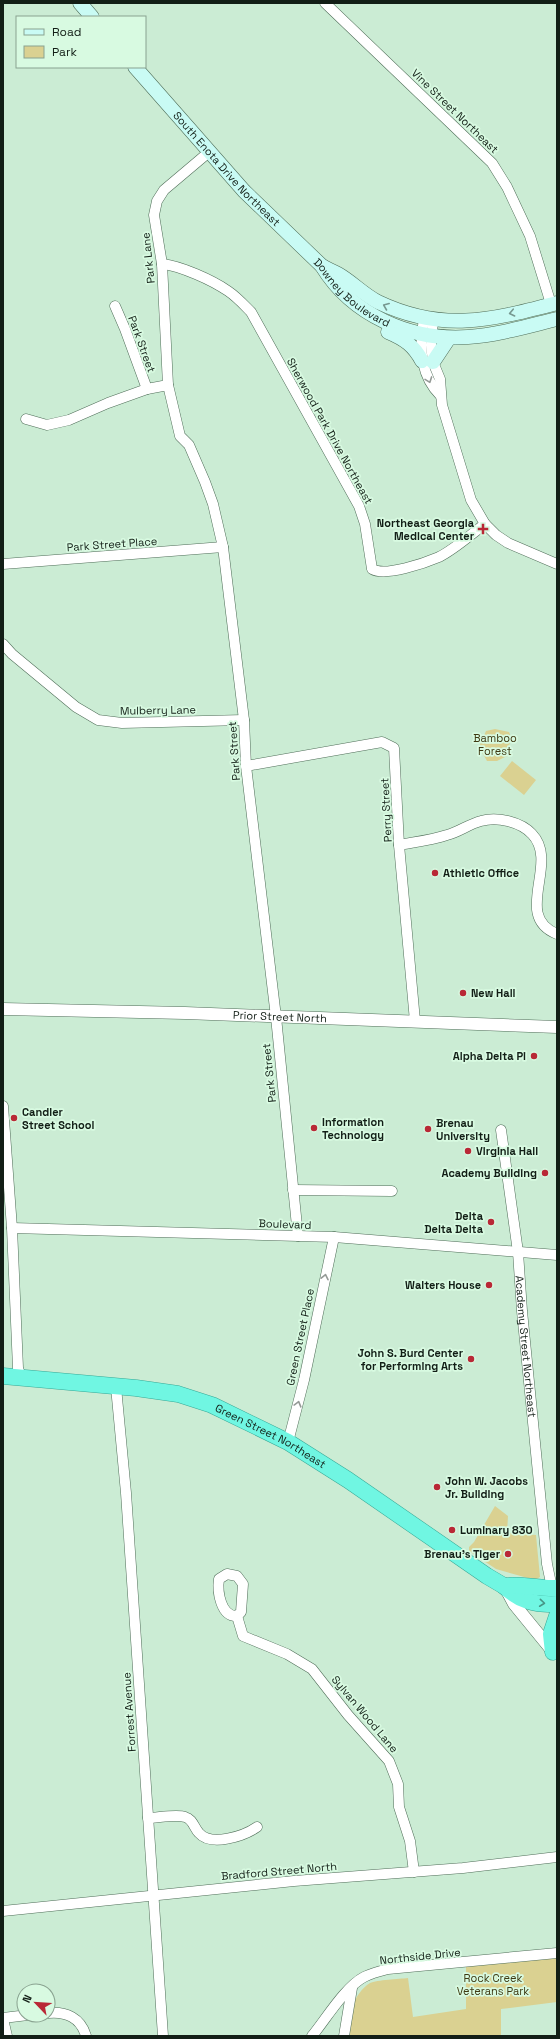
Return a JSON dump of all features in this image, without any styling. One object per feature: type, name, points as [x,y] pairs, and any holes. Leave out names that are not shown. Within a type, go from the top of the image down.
[{"type":"highway","name":"Green Street Northeast","points":[[3,1376],[178,1394],[197,1399],[234,1415],[288,1442],[348,1480],[487,1576],[504,1586],[515,1597],[528,1601],[557,1604]]},
{"type":"highway","points":[[504,1586],[516,1584],[531,1588],[555,1591]]},
{"type":"highway","points":[[555,1654],[551,1634],[557,1616]]},
{"type":"main road","points":[[80,3],[91,16]]},
{"type":"main road","name":"South Enota Drive Northeast","points":[[136,68],[244,191],[322,266]]},
{"type":"main road","name":"Downey Boulevard","points":[[322,266],[331,281],[364,310],[387,324],[428,327],[469,321],[554,303]]},
{"type":"main road","name":"Downey Boulevard","points":[[322,266],[338,273],[377,302],[450,338],[484,335],[557,319]]},
{"type":"main road","points":[[532,325],[554,303]]},
{"type":"main road","points":[[364,310],[383,330],[401,337],[428,362],[450,338]]},
{"type":"street","name":"Vine Street Northeast","points":[[325,3],[492,163],[507,187],[530,236],[554,303]]},
{"type":"street","name":"Park Lane","points":[[168,385],[162,264],[154,215],[157,201],[164,190],[209,152]]},
{"type":"street","name":"Sherwood Park Drive Northeast","points":[[162,264],[203,278],[218,285],[229,291],[251,312],[359,506],[365,524],[372,569],[376,571],[388,571],[417,564],[439,556],[485,524]]},
{"type":"street","name":"Park Street","points":[[115,306],[125,329],[146,390],[168,385],[180,436],[189,445],[206,482],[224,547],[244,720],[246,766],[276,1017],[298,1236]]},
{"type":"street","points":[[428,327],[428,362],[440,379],[440,395],[471,500],[485,524],[508,543],[557,564]]},
{"type":"street","points":[[26,419],[47,425],[69,420],[108,403],[146,390]]},
{"type":"street","name":"Park Street Place","points":[[3,564],[224,547]]},
{"type":"street","name":"Mulberry Lane","points":[[3,644],[12,654],[76,707],[98,720],[122,724],[244,720]]},
{"type":"street","name":"Perry Street","points":[[246,766],[382,742],[394,748],[399,845],[415,1021]]},
{"type":"street","points":[[399,845],[448,835],[482,820],[502,820],[518,825],[532,834],[542,850],[540,882],[535,907],[541,921],[548,930],[557,934]]},
{"type":"street","name":"Prior Street North","points":[[3,1009],[185,1013],[415,1021],[557,1028]]},
{"type":"street","points":[[3,1106],[12,1228],[18,1368],[21,1378]]},
{"type":"street","name":"Academy Street Northeast","points":[[501,1130],[518,1252],[522,1311],[547,1564],[555,1591]]},
{"type":"street","points":[[293,1190],[392,1191]]},
{"type":"street","name":"Boulevard","points":[[12,1228],[334,1237],[557,1255]]},
{"type":"street","name":"Green Street Place","points":[[288,1442],[304,1380],[334,1237]]},
{"type":"street","name":"Forrest Avenue","points":[[116,1387],[127,1501],[163,2036]]},
{"type":"street","points":[[504,1586],[514,1604],[555,1654]]},
{"type":"street","name":"Sylvan Wood Lane","points":[[237,1616],[243,1636],[287,1654],[312,1669],[348,1715],[389,1761],[398,1784],[399,1807],[410,1841],[414,1872]]},
{"type":"street","points":[[148,1818],[184,1816],[191,1820],[199,1834],[214,1840],[245,1835],[257,1827]]},
{"type":"street","name":"Bradford Street North","points":[[3,1911],[294,1881],[414,1872],[557,1857]]},
{"type":"street","name":"Northside Drive","points":[[312,2036],[338,2001],[363,1977],[388,1969],[557,1953]]},
{"type":"street","points":[[344,2036],[352,1988]]},
{"type":"street","points":[[56,2013],[66,2013],[78,2020],[86,2036]]},
{"type":"street","points":[[7,2036],[3,2018],[16,2016]]},
{"type":"green space","name":"Bamboo Forest","points":[[495,729],[509,732],[511,737],[507,756],[497,761],[487,761],[479,747],[486,731]]},
{"type":"green space","points":[[512,761],[536,780],[524,795],[500,776]]},
{"type":"green space","points":[[495,1506],[508,1516],[507,1533],[536,1535],[540,1577],[535,1580],[496,1569],[469,1551],[469,1547],[474,1542]]},
{"type":"green space","name":"Rock Creek Veterans Park","points":[[557,1953],[557,2002],[501,2009],[501,2036],[344,2036],[349,2014],[355,2000],[359,1993],[370,1983],[383,1980],[408,1978],[413,2017],[466,2009],[466,1962]]},
{"type":"place","name":"Northeast Georgia Medical Center","points":[[483,529]]},
{"type":"place","name":"Athletic Office","points":[[435,873]]},
{"type":"place","name":"New Hall","points":[[463,993]]},
{"type":"place","name":"Alpha Delta Pi","points":[[534,1056]]},
{"type":"place","name":"Candler Street School","points":[[14,1118]]},
{"type":"place","name":"Information Technology","points":[[314,1128]]},
{"type":"place","name":"Brenau University","points":[[428,1129]]},
{"type":"place","name":"Virginia Hall","points":[[468,1151]]},
{"type":"place","name":"Academy Building","points":[[545,1173]]},
{"type":"place","name":"Delta Delta Delta","points":[[491,1222]]},
{"type":"place","name":"Walters House","points":[[489,1285]]},
{"type":"place","name":"John S. Burd Center for Performing Arts","points":[[471,1359]]},
{"type":"place","name":"John W. Jacobs Jr. Building","points":[[437,1487]]},
{"type":"place","name":"Luminary 830","points":[[452,1530]]},
{"type":"place","name":"Brenau's Tiger","points":[[508,1554]]}]
